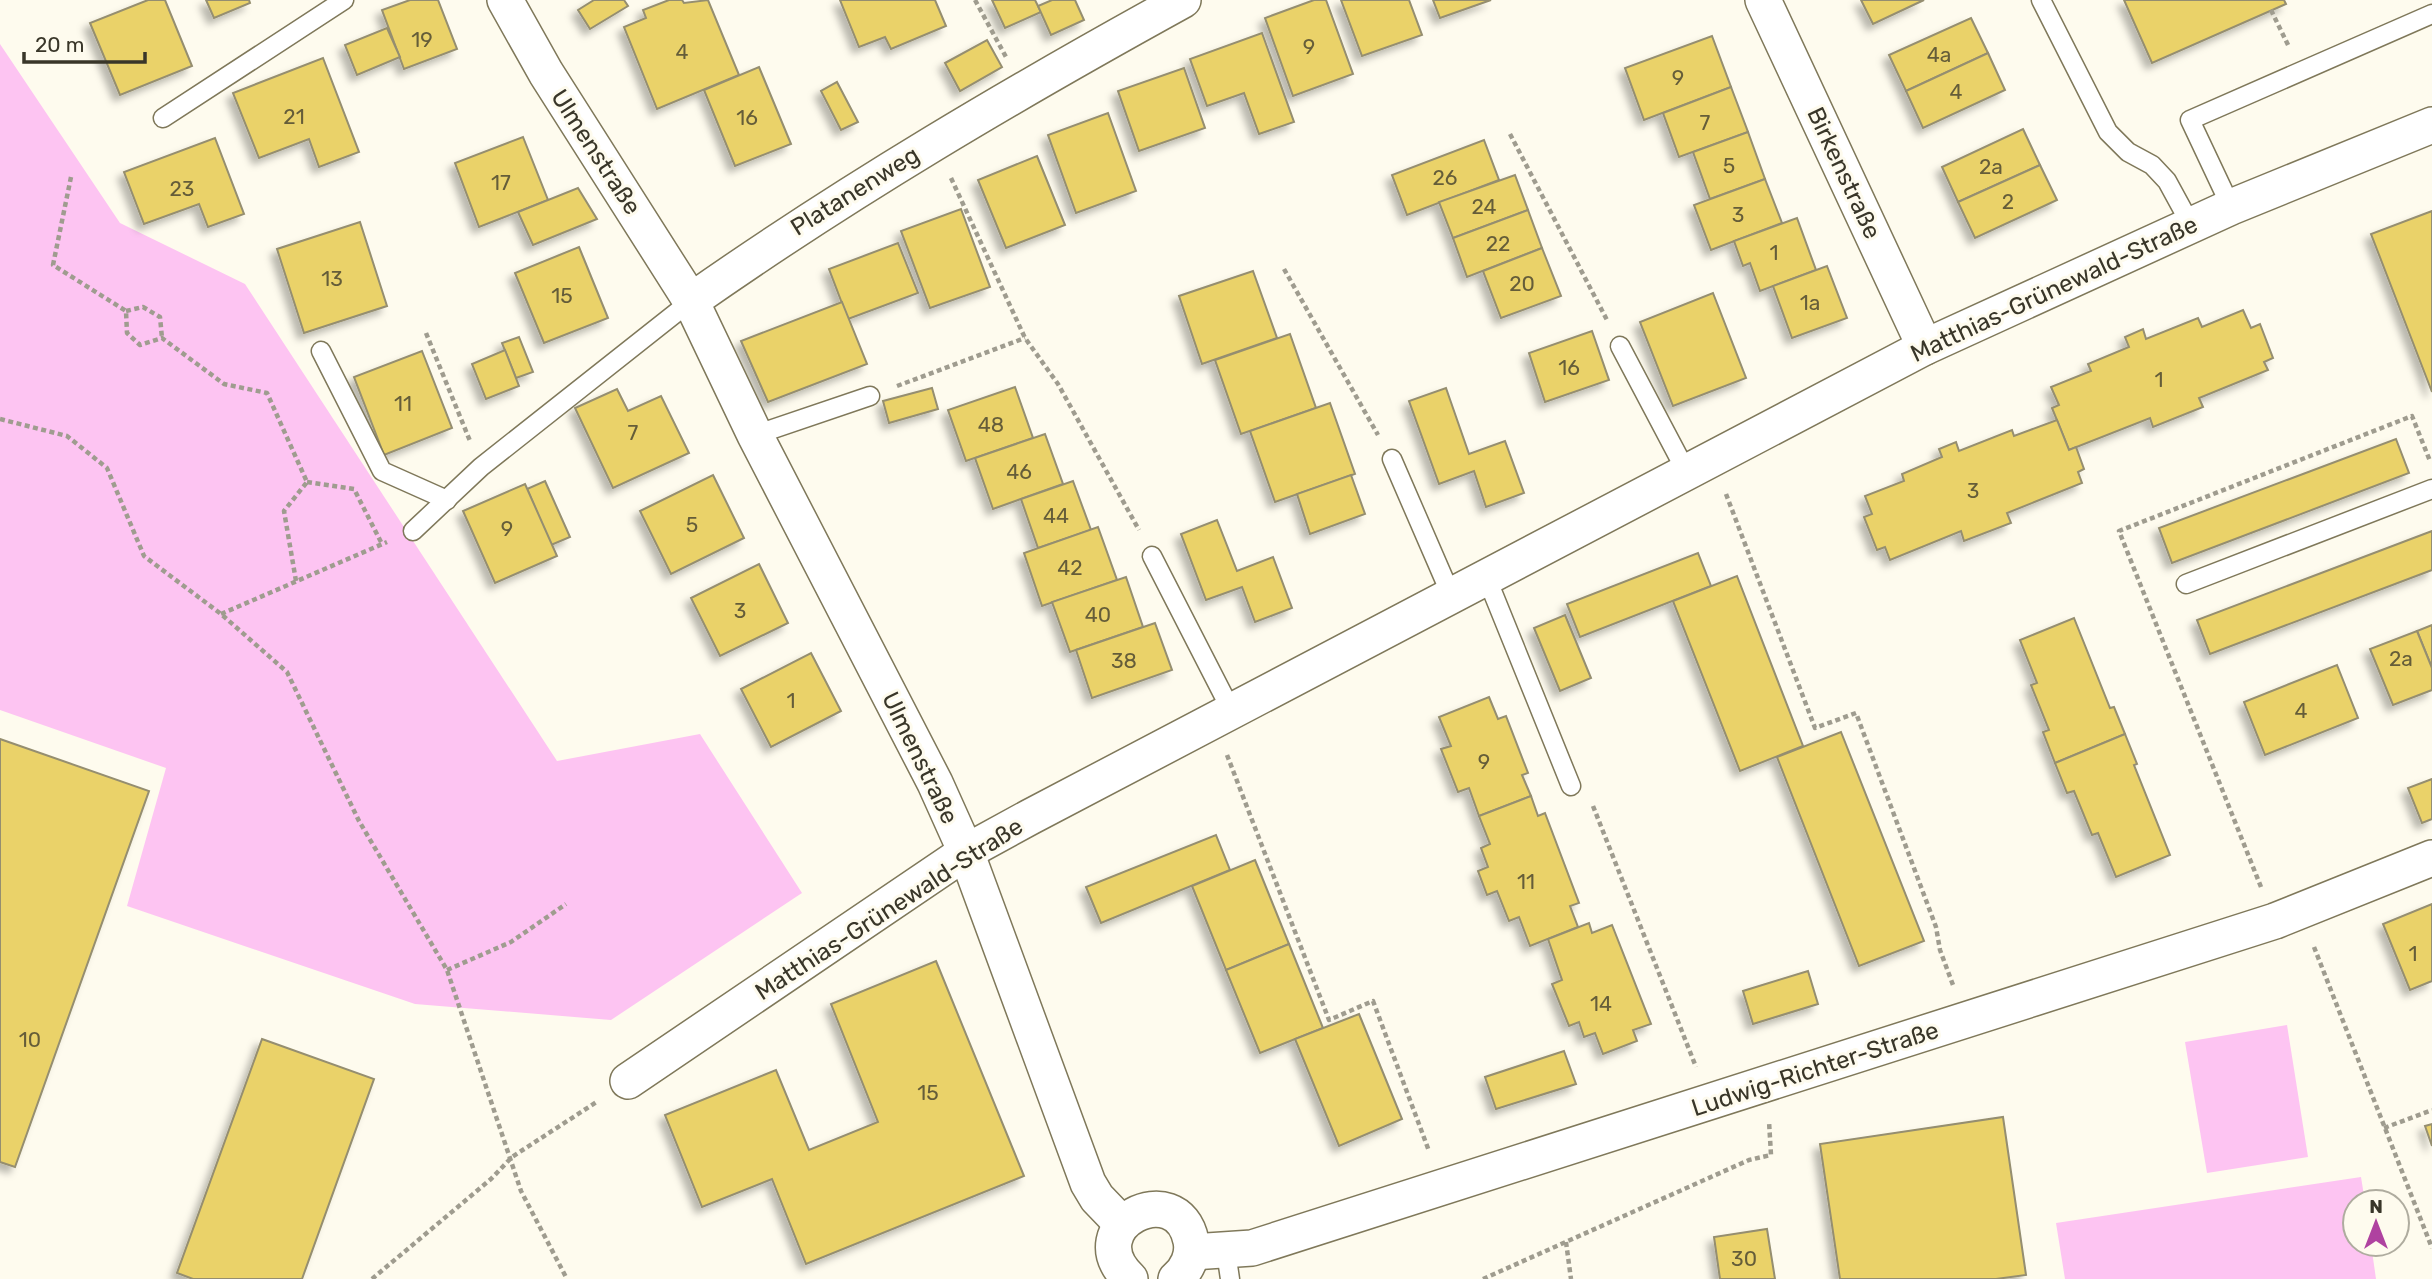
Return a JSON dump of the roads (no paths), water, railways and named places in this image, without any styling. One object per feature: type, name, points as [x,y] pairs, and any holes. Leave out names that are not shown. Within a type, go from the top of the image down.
[{"type":"street","name":"Ulmenstraße","points":[[505,0],[546,73],[691,301],[754,435],[935,783],[966,852],[1088,1183],[1097,1198],[1122,1224]]},
{"type":"street","name":"Platanenweg","points":[[691,301],[803,223],[934,141],[1183,0]]},
{"type":"street","name":"Birkenstraße","points":[[1763,0],[1925,347]]},
{"type":"street","name":"Matthias-Grünewald-Straße","points":[[628,1081],[966,852],[1486,576],[1925,347],[2231,207],[2432,125]]},
{"type":"street","name":"Ludwig-Richter-Straße","points":[[1184,1266],[1228,1265],[1252,1248],[2287,916],[2432,858]]},
{"type":"street","points":[[1130,1279],[1120,1269],[1115,1254],[1115,1236],[1122,1224],[1144,1210],[1167,1211],[1180,1219],[1188,1231],[1184,1266]]},
{"type":"lane","points":[[163,118],[344,0]]},
{"type":"lane","points":[[2041,0],[2108,132],[2128,152],[2152,165],[2167,181],[2191,225]]},
{"type":"lane","points":[[2231,207],[2190,120],[2432,14]]},
{"type":"lane","points":[[413,531],[481,467],[691,301]]},
{"type":"lane","points":[[1620,346],[1699,464]]},
{"type":"lane","points":[[321,351],[382,471],[447,500]]},
{"type":"lane","points":[[754,435],[870,396]]},
{"type":"lane","points":[[1392,459],[1451,595]]},
{"type":"lane","points":[[2186,584],[2432,489]]},
{"type":"lane","points":[[1152,556],[1224,717]]},
{"type":"lane","points":[[1486,576],[1571,786]]}]
